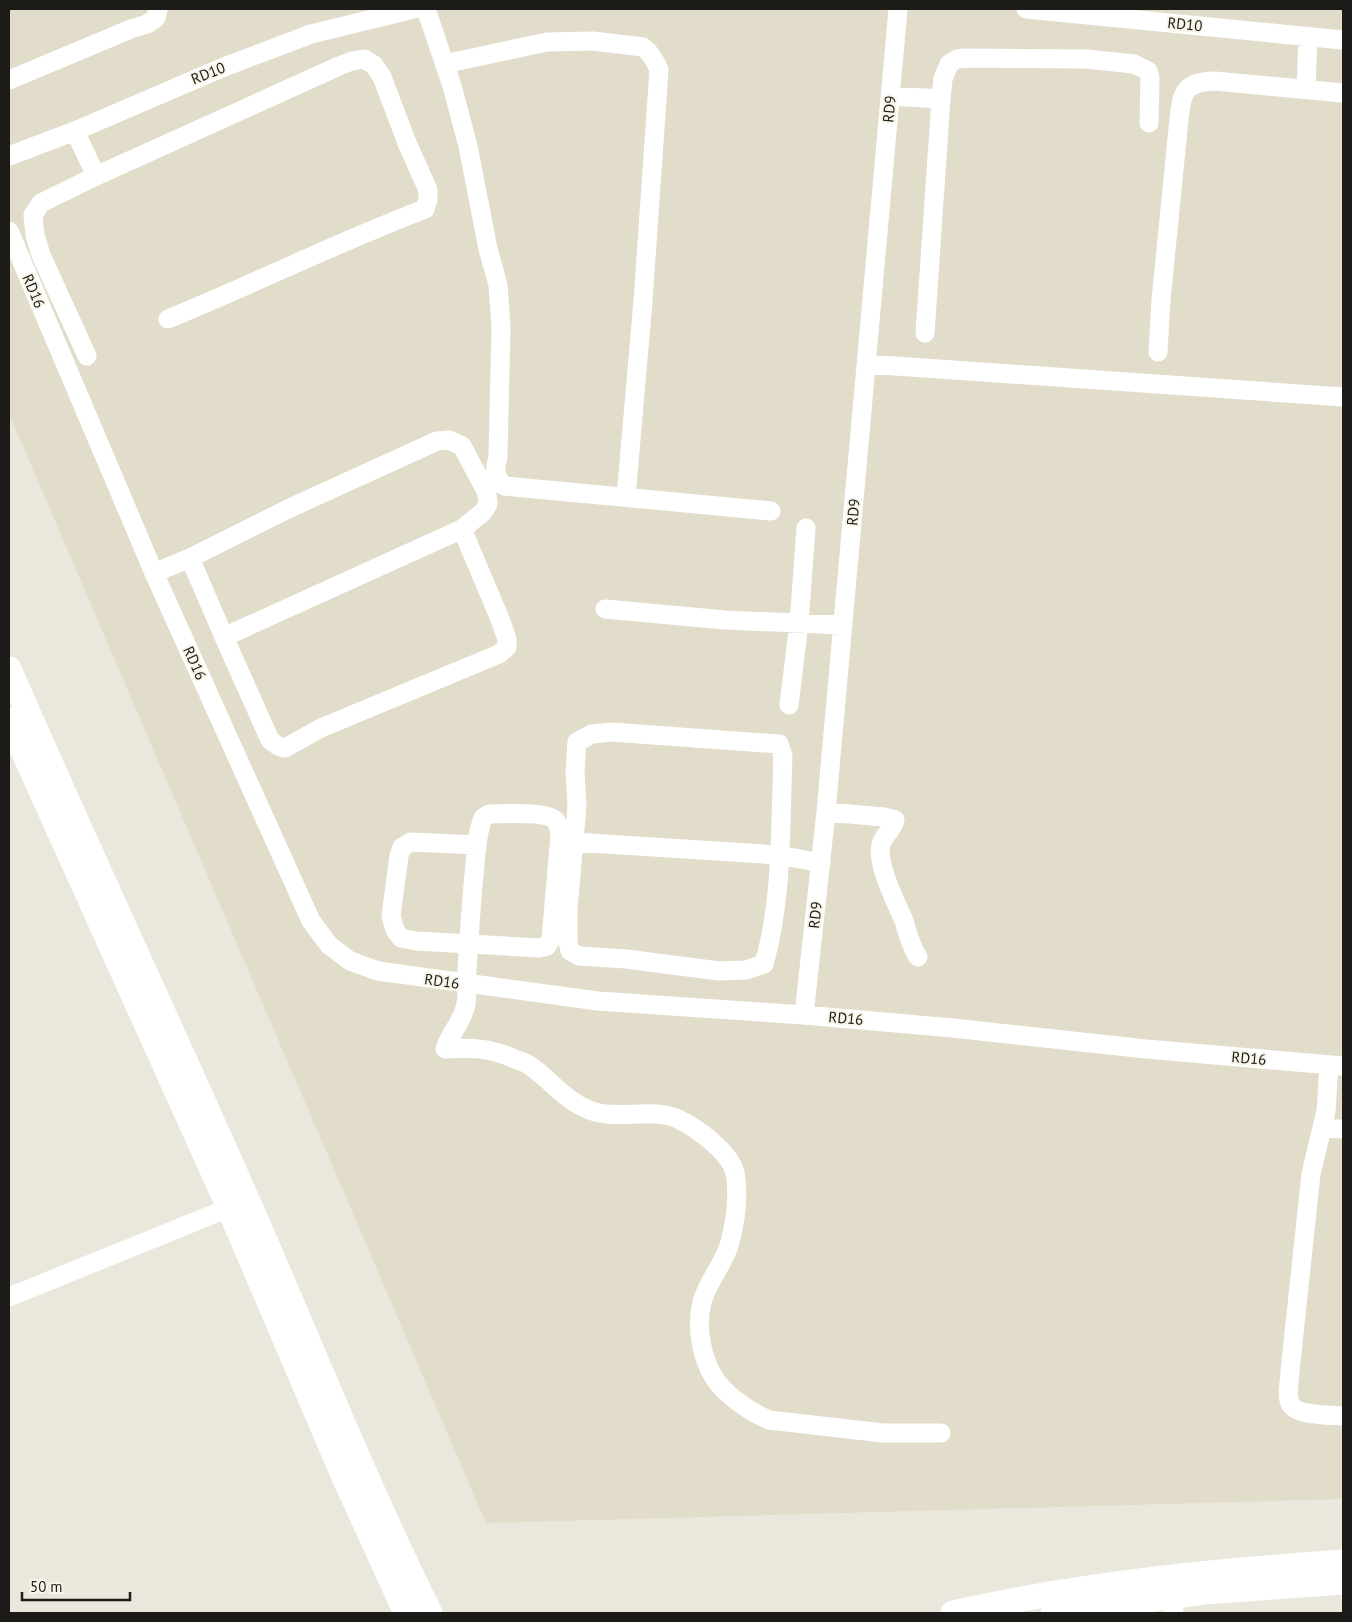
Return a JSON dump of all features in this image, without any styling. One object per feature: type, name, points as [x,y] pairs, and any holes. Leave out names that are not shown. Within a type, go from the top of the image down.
[{"type":"main road","points":[[9,669],[238,1204],[344,1477],[406,1613]]},
{"type":"main road","points":[[9,720],[430,1613]]},
{"type":"main road","points":[[953,1613],[1146,1579],[1343,1562]]},
{"type":"main road","points":[[1053,1613],[1174,1604],[1204,1592],[1343,1582]]},
{"type":"street","points":[[9,80],[147,24],[156,18],[158,9]]},
{"type":"street","name":"RD10","points":[[9,156],[75,131],[224,67],[311,34],[370,14],[414,9]]},
{"type":"street","points":[[426,9],[452,86],[468,146],[488,249],[498,285],[501,327],[498,457],[495,469],[497,479],[504,486],[771,511]]},
{"type":"street","name":"RD9","points":[[804,1015],[826,812],[898,9]]},
{"type":"street","name":"RD10","points":[[1026,9],[1343,40]]},
{"type":"street","points":[[1306,89],[1308,36]]},
{"type":"street","points":[[444,64],[548,42],[593,41],[643,47],[654,58],[659,70],[643,301],[626,497]]},
{"type":"street","points":[[926,333],[942,87],[949,64],[957,59],[964,58],[1078,59],[1134,64],[1148,71],[1150,78],[1149,123]]},
{"type":"street","points":[[87,356],[41,255],[35,235],[33,215],[41,203],[96,176],[352,61],[364,59],[374,65],[382,77],[407,143],[428,190],[425,209],[386,224],[229,294],[168,318]]},
{"type":"street","points":[[1158,352],[1161,300],[1183,95],[1192,85],[1200,82],[1215,81],[1343,93]]},
{"type":"street","points":[[891,96],[941,99]]},
{"type":"street","points":[[75,131],[96,176]]},
{"type":"street","name":"RD16","points":[[9,231],[154,573],[311,921],[328,945],[350,961],[378,972],[598,1001],[804,1015],[953,1028],[1336,1066]]},
{"type":"street","points":[[867,364],[1343,397]]},
{"type":"street","points":[[154,573],[190,558],[297,505],[436,441],[449,440],[462,446],[487,493],[488,504],[483,512],[462,529],[224,637]]},
{"type":"street","points":[[789,705],[799,623],[806,528]]},
{"type":"street","points":[[190,558],[270,740],[278,746],[285,748],[321,728],[499,654],[507,647],[507,639],[462,529]]},
{"type":"street","points":[[605,609],[725,620],[843,625]]},
{"type":"street","points":[[611,732],[778,744],[783,756],[776,905],[764,964],[746,970],[719,971],[626,959],[580,956],[570,951],[568,942],[568,909],[574,842],[577,806],[574,772],[577,742],[584,737],[611,732]]},
{"type":"street","points":[[826,812],[884,817],[895,820],[884,838],[881,852],[891,895],[903,920],[914,952],[918,957]]},
{"type":"street","points":[[477,845],[411,842],[402,847],[399,856],[391,916],[395,930],[401,938],[416,941],[468,943],[539,948],[547,946],[551,939],[553,927],[560,835],[557,822],[551,817],[537,815],[489,814],[483,818],[477,845],[468,943],[466,1003],[462,1016],[449,1036],[445,1048],[470,1047],[496,1051],[528,1064],[560,1092],[580,1106],[600,1115],[660,1115],[677,1118],[704,1136],[725,1155],[734,1171],[738,1197],[728,1250],[702,1301],[700,1332],[706,1359],[715,1380],[753,1413],[769,1420],[883,1433],[941,1433]]},
{"type":"street","points":[[574,842],[778,855],[821,863]]},
{"type":"street","points":[[1336,1066],[1311,1174],[1290,1371],[1289,1399],[1290,1404],[1301,1411],[1343,1416]]},
{"type":"street","points":[[1323,1128],[1343,1129]]},
{"type":"street","points":[[9,1297],[238,1204]]},
{"type":"shaded area","points":[[9,9],[1343,9],[1343,1499],[486,1523],[9,414]]}]
